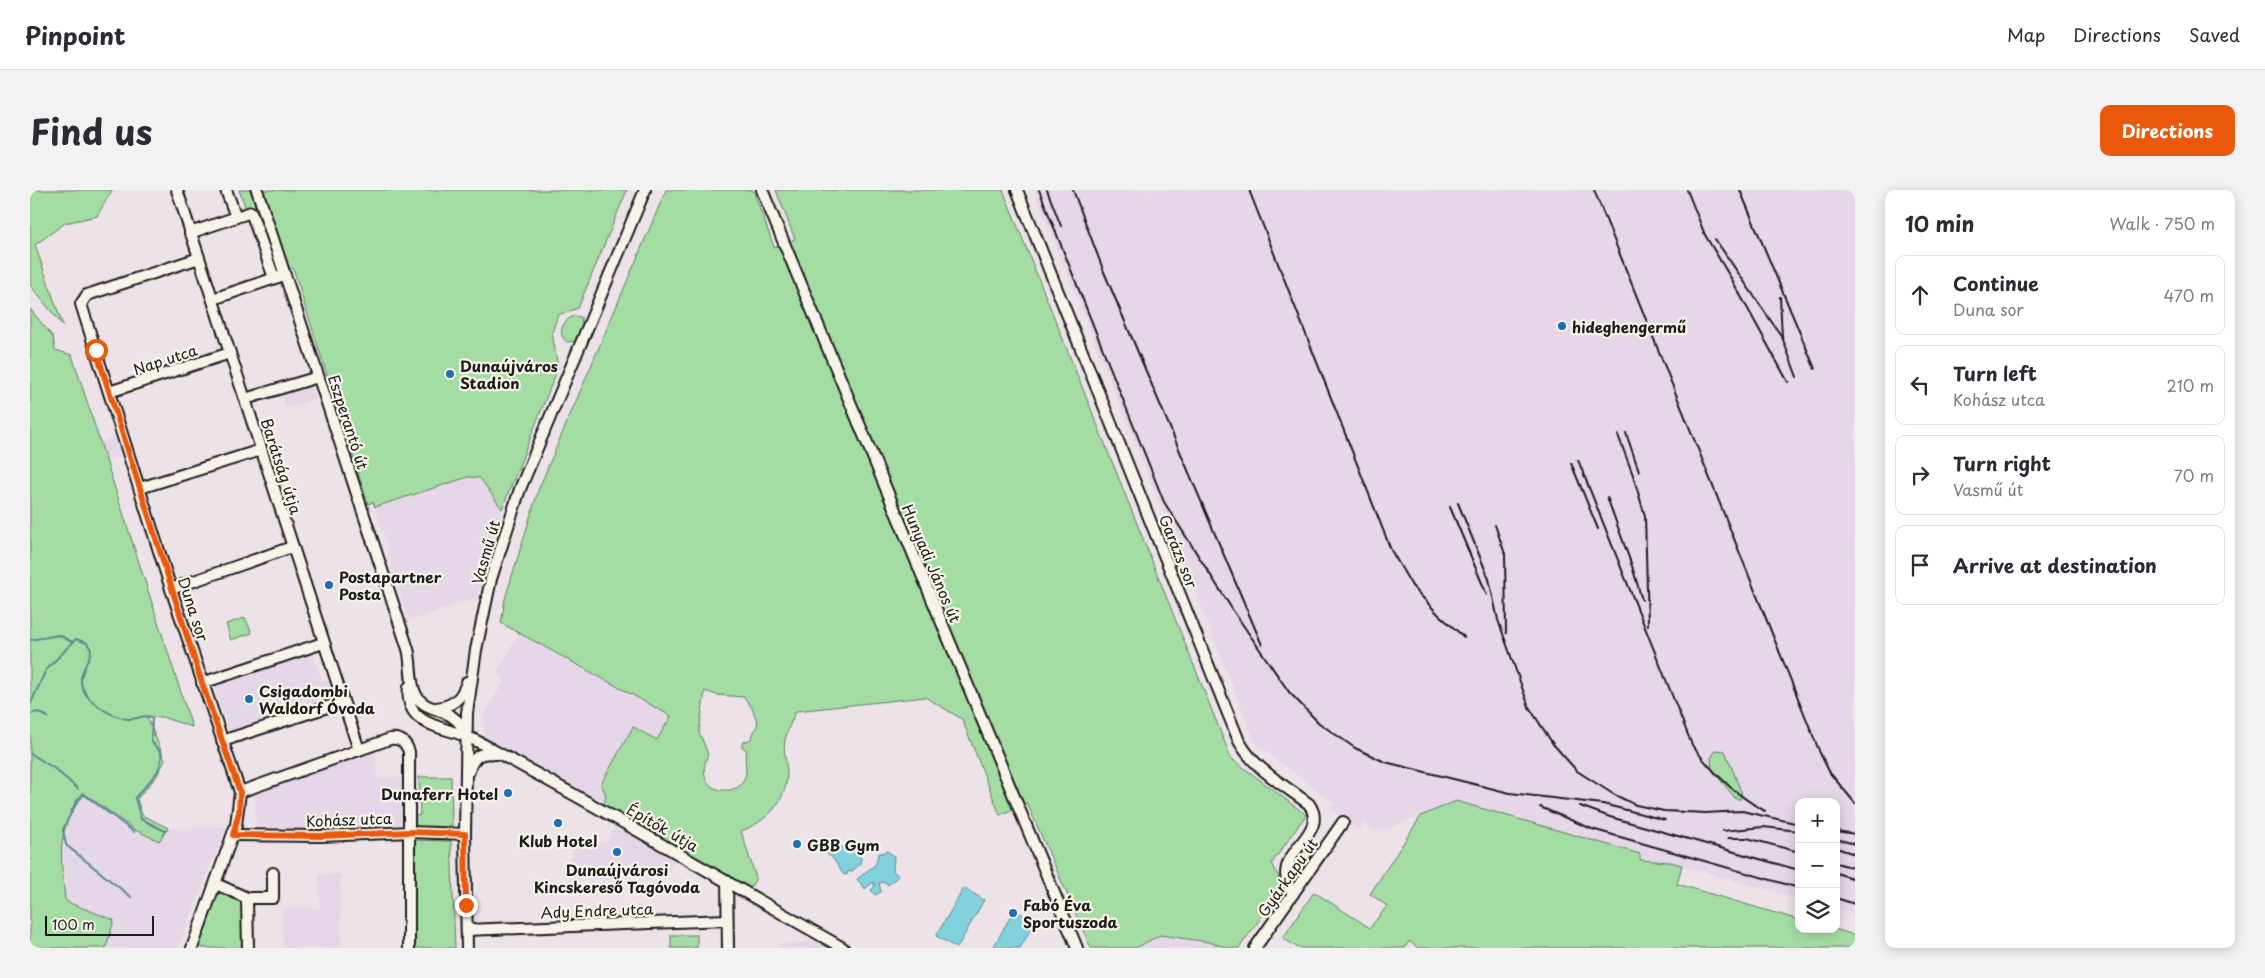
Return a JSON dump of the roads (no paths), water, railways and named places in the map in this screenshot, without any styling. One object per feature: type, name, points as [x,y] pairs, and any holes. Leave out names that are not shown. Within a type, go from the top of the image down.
[{"type":"street","name":"Barátság útja","points":[[177,190],[359,750]]},
{"type":"street","points":[[226,190],[236,216]]},
{"type":"street","name":"Eszperantó út","points":[[257,190],[408,649],[415,694],[423,703],[453,716],[461,723],[467,736]]},
{"type":"street","name":"Vasmű út","points":[[467,948],[465,834],[467,713],[476,650],[491,579],[520,489],[645,190]]},
{"type":"street","name":"Hunyadi János út","points":[[762,190],[1077,948]]},
{"type":"street","name":"Garázs sor","points":[[1017,190],[1239,741],[1254,763],[1309,804],[1314,814],[1313,825],[1286,866],[1285,875],[1293,894]]},
{"type":"street","points":[[190,233],[251,212],[274,278]]},
{"type":"street","name":"Duna sor","points":[[192,948],[233,835],[239,812],[240,792],[171,589],[81,304],[87,295],[199,258]]},
{"type":"street","points":[[213,299],[286,275]]},
{"type":"street","name":"Nap utca","points":[[109,392],[230,353]]},
{"type":"street","points":[[245,399],[318,377]]},
{"type":"street","points":[[140,488],[261,450]]},
{"type":"street","points":[[171,589],[292,547]]},
{"type":"street","points":[[202,683],[323,643]]},
{"type":"street","points":[[435,708],[444,708],[459,699],[464,691],[476,650]]},
{"type":"street","name":"Eszperantó út","points":[[411,663],[408,693],[411,705],[419,717],[436,728],[467,736]]},
{"type":"street","points":[[222,741],[343,702]]},
{"type":"street","name":"Építők útja","points":[[467,736],[843,948]]},
{"type":"street","points":[[240,792],[390,739],[402,740],[407,745],[409,752],[409,948]]},
{"type":"street","points":[[466,780],[472,761],[480,754],[487,752],[505,756]]},
{"type":"street","name":"Gyárkapu út","points":[[1255,948],[1343,822]]},
{"type":"street","name":"Kohász utca","points":[[233,835],[322,836],[410,832],[465,834]]},
{"type":"street","points":[[216,884],[247,898],[274,898],[273,873]]},
{"type":"street","points":[[727,881],[728,948]]},
{"type":"street","points":[[247,898],[248,948]]},
{"type":"street","name":"Ady Endre utca","points":[[467,930],[727,920]]},
{"type":"water","points":[[833,846],[845,848],[855,853],[861,858],[860,864],[851,872],[848,871],[847,875],[843,874],[832,857],[828,855],[827,852],[833,849]]},
{"type":"water","points":[[887,851],[894,856],[893,870],[898,876],[888,885],[886,882],[879,883],[881,892],[875,895],[871,890],[875,886],[873,882],[865,889],[857,879],[876,864],[878,854]]},
{"type":"water","points":[[964,888],[984,900],[957,948],[936,936]]},
{"type":"water","points":[[1014,910],[1035,922],[1020,948],[993,948]]},
{"type":"waterway","points":[[30,640],[59,635],[72,642]]},
{"type":"waterway","points":[[30,705],[46,670],[76,639],[87,643],[91,650],[81,679],[82,686],[91,700],[105,711],[121,718],[151,717]]},
{"type":"waterway","points":[[30,714],[38,712],[48,717]]},
{"type":"waterway","points":[[152,719],[151,740],[161,753],[160,766],[153,778],[135,798],[141,819],[165,831]]},
{"type":"waterway","points":[[30,753],[55,769],[78,789]]},
{"type":"waterway","points":[[82,793],[134,832]]},
{"type":"waterway","points":[[83,794],[76,802],[63,830],[66,845],[131,897]]},
{"type":"railway","points":[[1039,190],[1164,502],[1234,612],[1289,692],[1319,723],[1355,748],[1385,762],[1510,793],[1603,804],[1665,820]]},
{"type":"railway","points":[[1047,190],[1061,226]]},
{"type":"railway","points":[[1073,190],[1104,272],[1262,645]]},
{"type":"railway","points":[[1249,190],[1391,550],[1412,586],[1438,614],[1464,637]]},
{"type":"railway","points":[[1594,190],[1820,753],[1830,773],[1855,803]]},
{"type":"railway","points":[[1687,190],[1705,235],[1788,382]]},
{"type":"railway","points":[[1740,190],[1815,369]]},
{"type":"railway","points":[[1715,239],[1782,337]]},
{"type":"railway","points":[[1780,297],[1782,337],[1797,377]]},
{"type":"railway","points":[[1626,433],[1639,471]]},
{"type":"railway","points":[[1618,435],[1633,475],[1645,516],[1648,625]]},
{"type":"railway","points":[[1578,460],[1692,745],[1725,782],[1744,798],[1765,811]]},
{"type":"railway","points":[[1571,463],[1598,529]]},
{"type":"railway","points":[[1607,497],[1642,600]]},
{"type":"railway","points":[[1458,503],[1489,579],[1498,620],[1529,707],[1553,744],[1577,771],[1613,794],[1636,805],[1664,811],[1706,813],[1742,811],[1795,823]]},
{"type":"railway","points":[[1450,507],[1487,595]]},
{"type":"railway","points":[[1495,525],[1505,554],[1506,633]]},
{"type":"railway","points":[[1580,806],[1610,817],[1795,869]]},
{"type":"railway","points":[[1540,807],[1592,829],[1795,887]]},
{"type":"railway","points":[[1723,831],[1763,827],[1795,831]]},
{"type":"railway","points":[[1840,832],[1855,834]]},
{"type":"railway","points":[[1728,838],[1747,838],[1795,851]]},
{"type":"railway","points":[[1840,840],[1855,844]]},
{"type":"railway","points":[[1840,849],[1855,854]]},
{"type":"railway","points":[[1840,864],[1855,868]]},
{"type":"railway","points":[[1840,874],[1855,879]]},
{"type":"railway","points":[[1840,899],[1855,904]]},
{"type":"place","name":"hideghengermű","points":[[1562,326]]},
{"type":"place","name":"Dunaújváros Stadion","points":[[450,374]]},
{"type":"place","name":"Postapartner Posta","points":[[329,585]]},
{"type":"place","name":"Csigadombi Waldorf Óvoda","points":[[249,699]]},
{"type":"place","name":"Dunaferr Hotel","points":[[508,793]]},
{"type":"place","name":"Klub Hotel","points":[[558,823]]},
{"type":"place","name":"GBB Gym","points":[[797,844]]},
{"type":"place","name":"Dunaújvárosi Kincskereső Tagóvoda","points":[[617,852]]},
{"type":"place","name":"Fabó Éva Sportuszoda","points":[[1013,913]]}]
